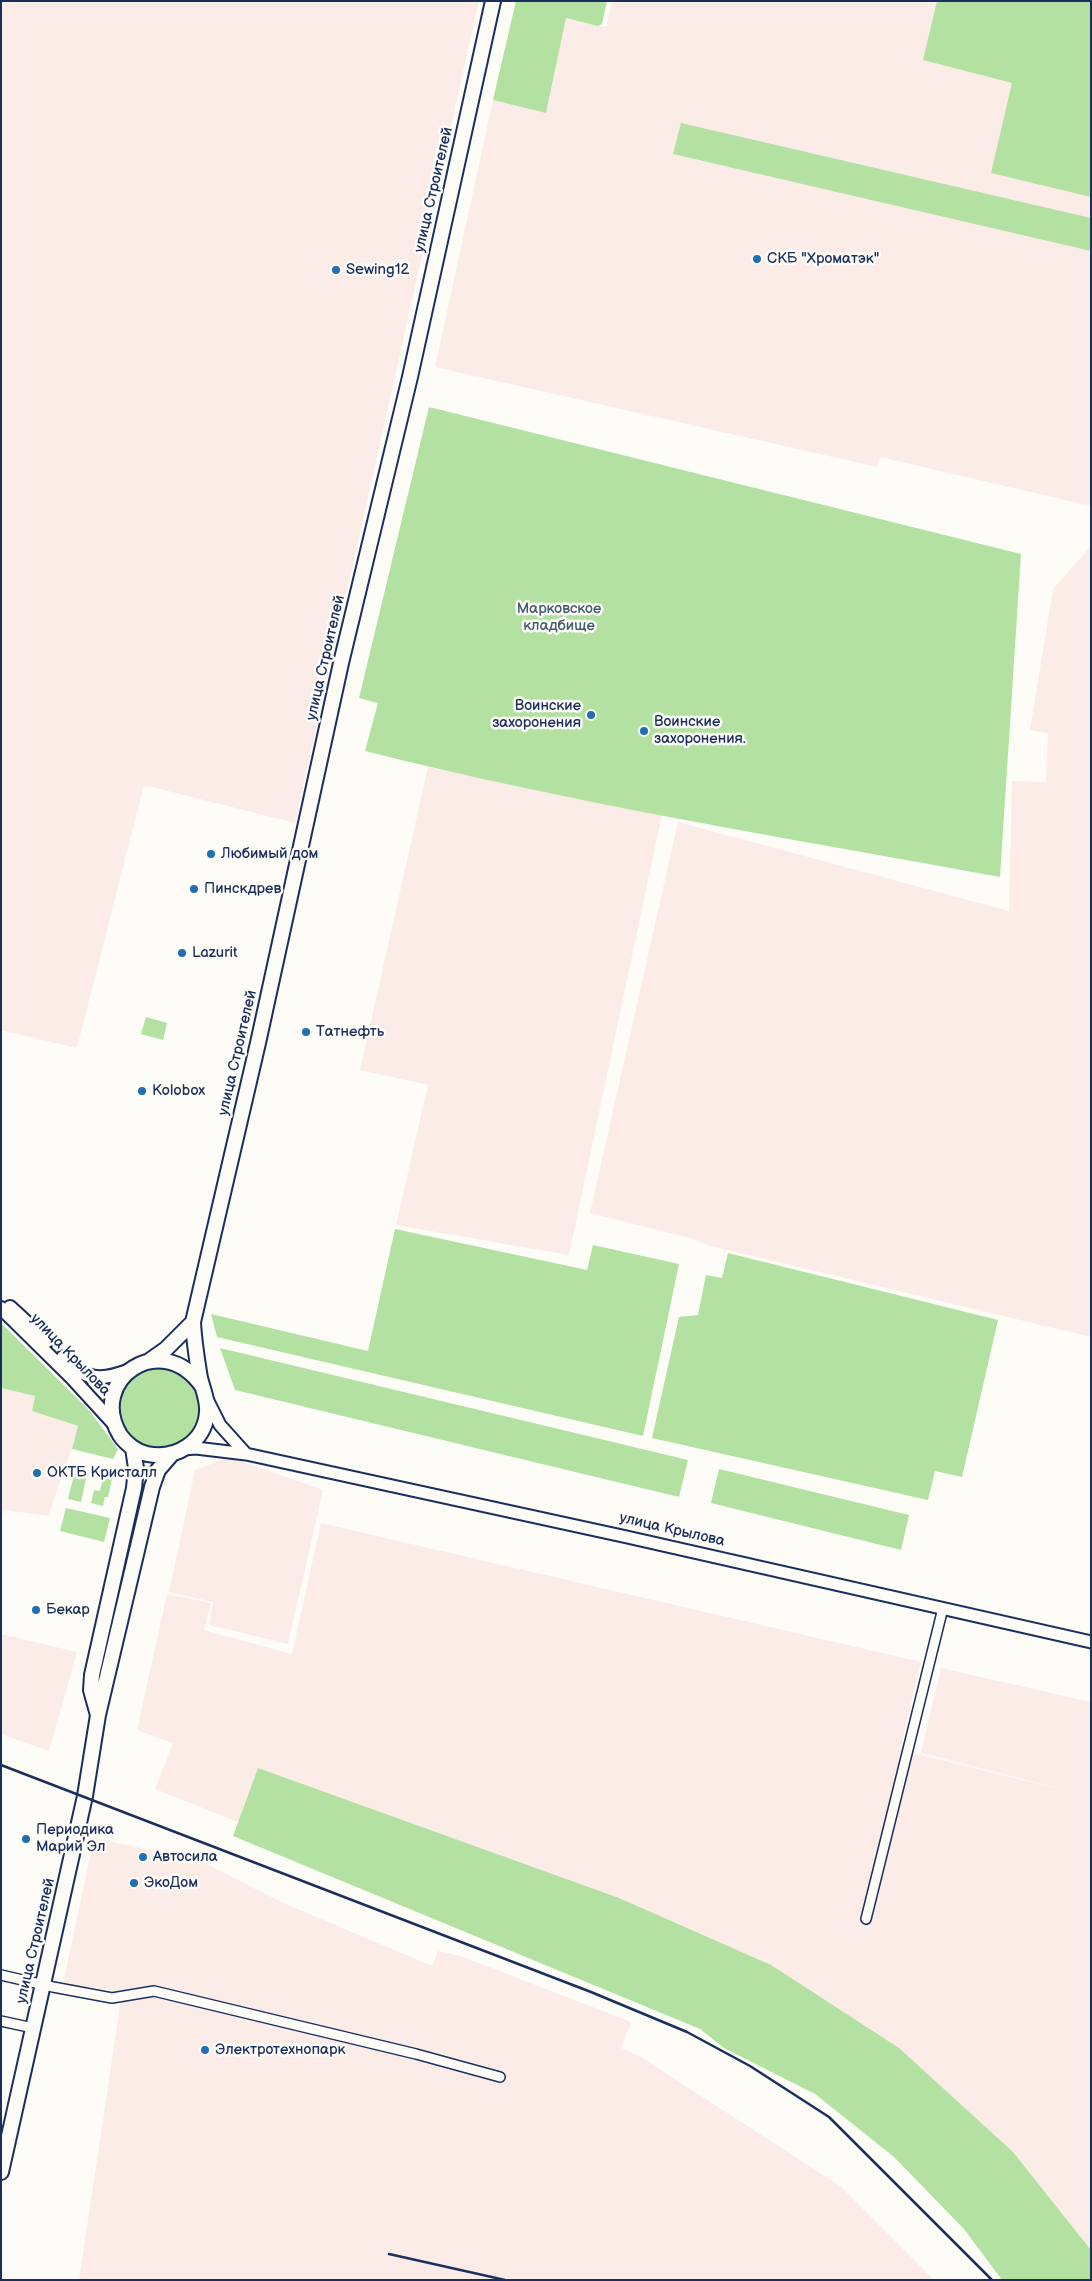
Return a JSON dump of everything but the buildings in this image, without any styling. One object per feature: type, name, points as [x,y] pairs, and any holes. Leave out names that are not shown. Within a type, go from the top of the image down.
[{"type":"main road","name":"улица Строителей","points":[[1,2172],[84,1796],[98,1715],[152,1487],[158,1470],[177,1452],[196,1440],[204,1427],[207,1412],[195,1354],[192,1322],[258,1043],[340,663],[410,377],[494,1]]},
{"type":"main road","name":"улица Крылова","points":[[1,1302],[24,1318],[73,1367],[83,1374],[107,1377],[130,1370]]},
{"type":"main road","name":"улица Крылова","points":[[1,1308],[72,1378],[115,1425]]},
{"type":"main road","points":[[177,1452],[158,1456],[145,1454],[133,1448],[122,1438],[115,1425],[112,1408],[114,1394],[120,1381],[130,1370],[166,1349],[192,1322]]},
{"type":"main road","points":[[148,1361],[161,1360],[179,1365],[195,1375],[204,1391]]},
{"type":"main road","name":"улица Строителей","points":[[98,1715],[91,1690],[92,1675],[134,1488],[136,1468],[133,1448]]},
{"type":"street","points":[[204,1391],[220,1425],[246,1454]]},
{"type":"street","name":"улица Крылова","points":[[177,1452],[196,1448],[246,1454],[627,1537],[1091,1642]]},
{"type":"street","points":[[866,1919],[943,1608]]},
{"type":"street","points":[[1,1975],[112,1998],[154,1991],[416,2054],[500,2077]]},
{"type":"street","points":[[1,2021],[33,2028]]},
{"type":"shaded area","points":[[1,1],[479,1],[295,823],[144,785],[77,1048],[1,1030]]},
{"type":"shaded area","points":[[612,1],[1091,1],[1091,506],[880,457],[877,467],[435,367],[493,100],[546,112],[566,18],[606,27]]},
{"type":"shaded area","points":[[1091,546],[1091,1337],[711,1246],[690,1238],[590,1213],[678,822],[1009,911],[1012,781],[1046,782],[1048,733],[1030,730],[1053,589]]},
{"type":"shaded area","points":[[428,767],[662,814],[569,1255],[396,1225],[428,1085],[360,1070]]},
{"type":"shaded area","name":"ОКТБ Кристалл","points":[[1,1388],[35,1396],[32,1411],[78,1426],[48,1516],[4,1510],[1,1519]]},
{"type":"shaded area","points":[[229,1457],[323,1490],[288,1644],[209,1625],[213,1602],[169,1592],[195,1470]]},
{"type":"shaded area","points":[[321,1523],[921,1662],[900,1750],[1081,1794],[921,1753],[941,1668],[1091,1702],[1091,2250],[1013,2152],[258,1768],[238,1822],[155,1789],[173,1743],[137,1730],[167,1594],[211,1603],[204,1630],[292,1654]]},
{"type":"shaded area","points":[[1,1634],[77,1652],[49,1751],[1,1734]]},
{"type":"shaded area","points":[[94,1838],[201,1861],[279,1901],[432,1966],[438,1951],[461,1956],[631,2022],[621,2048],[639,2056],[839,2185],[934,2280],[79,2280],[122,1992],[63,1984]]},
{"type":"green space","points":[[516,1],[607,1],[602,24],[598,26],[566,18],[546,113],[493,100]]},
{"type":"green space","points":[[937,1],[1091,1],[1091,197],[991,173],[1012,83],[923,60]]},
{"type":"green space","points":[[681,123],[1091,218],[1091,251],[673,154]]},
{"type":"green space","name":"Марковское кладбище","points":[[429,407],[1021,554],[1000,877],[602,804],[523,788],[365,751],[378,703],[359,698]]},
{"type":"green space","points":[[146,1017],[167,1023],[163,1040],[141,1034]]},
{"type":"green space","points":[[395,1229],[587,1270],[593,1245],[679,1264],[643,1436],[217,1337],[211,1314],[368,1351]]},
{"type":"green space","points":[[728,1253],[998,1320],[962,1477],[935,1471],[928,1500],[652,1438],[679,1317],[698,1315],[706,1275],[722,1278]]},
{"type":"green space","points":[[1,1323],[88,1409],[118,1449],[113,1459],[72,1449],[78,1426],[32,1411],[35,1396],[1,1388]]},
{"type":"green space","points":[[220,1348],[688,1460],[679,1497],[235,1390]]},
{"type":"green space","points":[[160,1366],[176,1369],[189,1378],[198,1391],[201,1407],[198,1423],[189,1436],[176,1445],[160,1448],[144,1445],[131,1436],[122,1423],[119,1407],[122,1391],[131,1378],[144,1369]]},
{"type":"green space","points":[[719,1469],[909,1515],[901,1550],[711,1503]]},
{"type":"green space","points":[[75,1471],[87,1474],[81,1502],[68,1499]]},
{"type":"green space","points":[[103,1477],[112,1479],[108,1497],[105,1497],[103,1506],[91,1503],[94,1490],[100,1491]]},
{"type":"green space","points":[[66,1508],[110,1518],[104,1542],[60,1531]]},
{"type":"green space","points":[[258,1768],[619,1898],[771,1965],[899,2048],[1013,2152],[1091,2250],[1091,2280],[1002,2280],[964,2229],[894,2157],[815,2094],[724,2048],[700,2029],[233,1836]]},
{"type":"railway","points":[[1,1765],[591,1992],[687,2032],[750,2066],[829,2117],[992,2280]]},
{"type":"railway","points":[[389,2254],[505,2280]]},
{"type":"place","name":"СКБ \"Хроматэк\"","points":[[757,259]]},
{"type":"place","name":"Sewing12","points":[[336,270]]},
{"type":"place","name":"Воинские захоронения","points":[[591,715]]},
{"type":"place","name":"Воинские захоронения.","points":[[644,731]]},
{"type":"place","name":"Любимый дом","points":[[211,854]]},
{"type":"place","name":"Пинскдрев","points":[[194,889]]},
{"type":"place","name":"Lazurit","points":[[182,953]]},
{"type":"place","name":"Татнефть","points":[[306,1032]]},
{"type":"place","name":"Kolobox","points":[[142,1091]]},
{"type":"place","name":"ОКТБ Кристалл","points":[[37,1473]]},
{"type":"place","name":"Бекар","points":[[36,1610]]},
{"type":"place","name":"Периодика Марий Эл","points":[[26,1839]]},
{"type":"place","name":"Автосила","points":[[143,1857]]},
{"type":"place","name":"ЭкоДом","points":[[134,1883]]},
{"type":"place","name":"Электротехнопарк","points":[[205,2050]]}]
